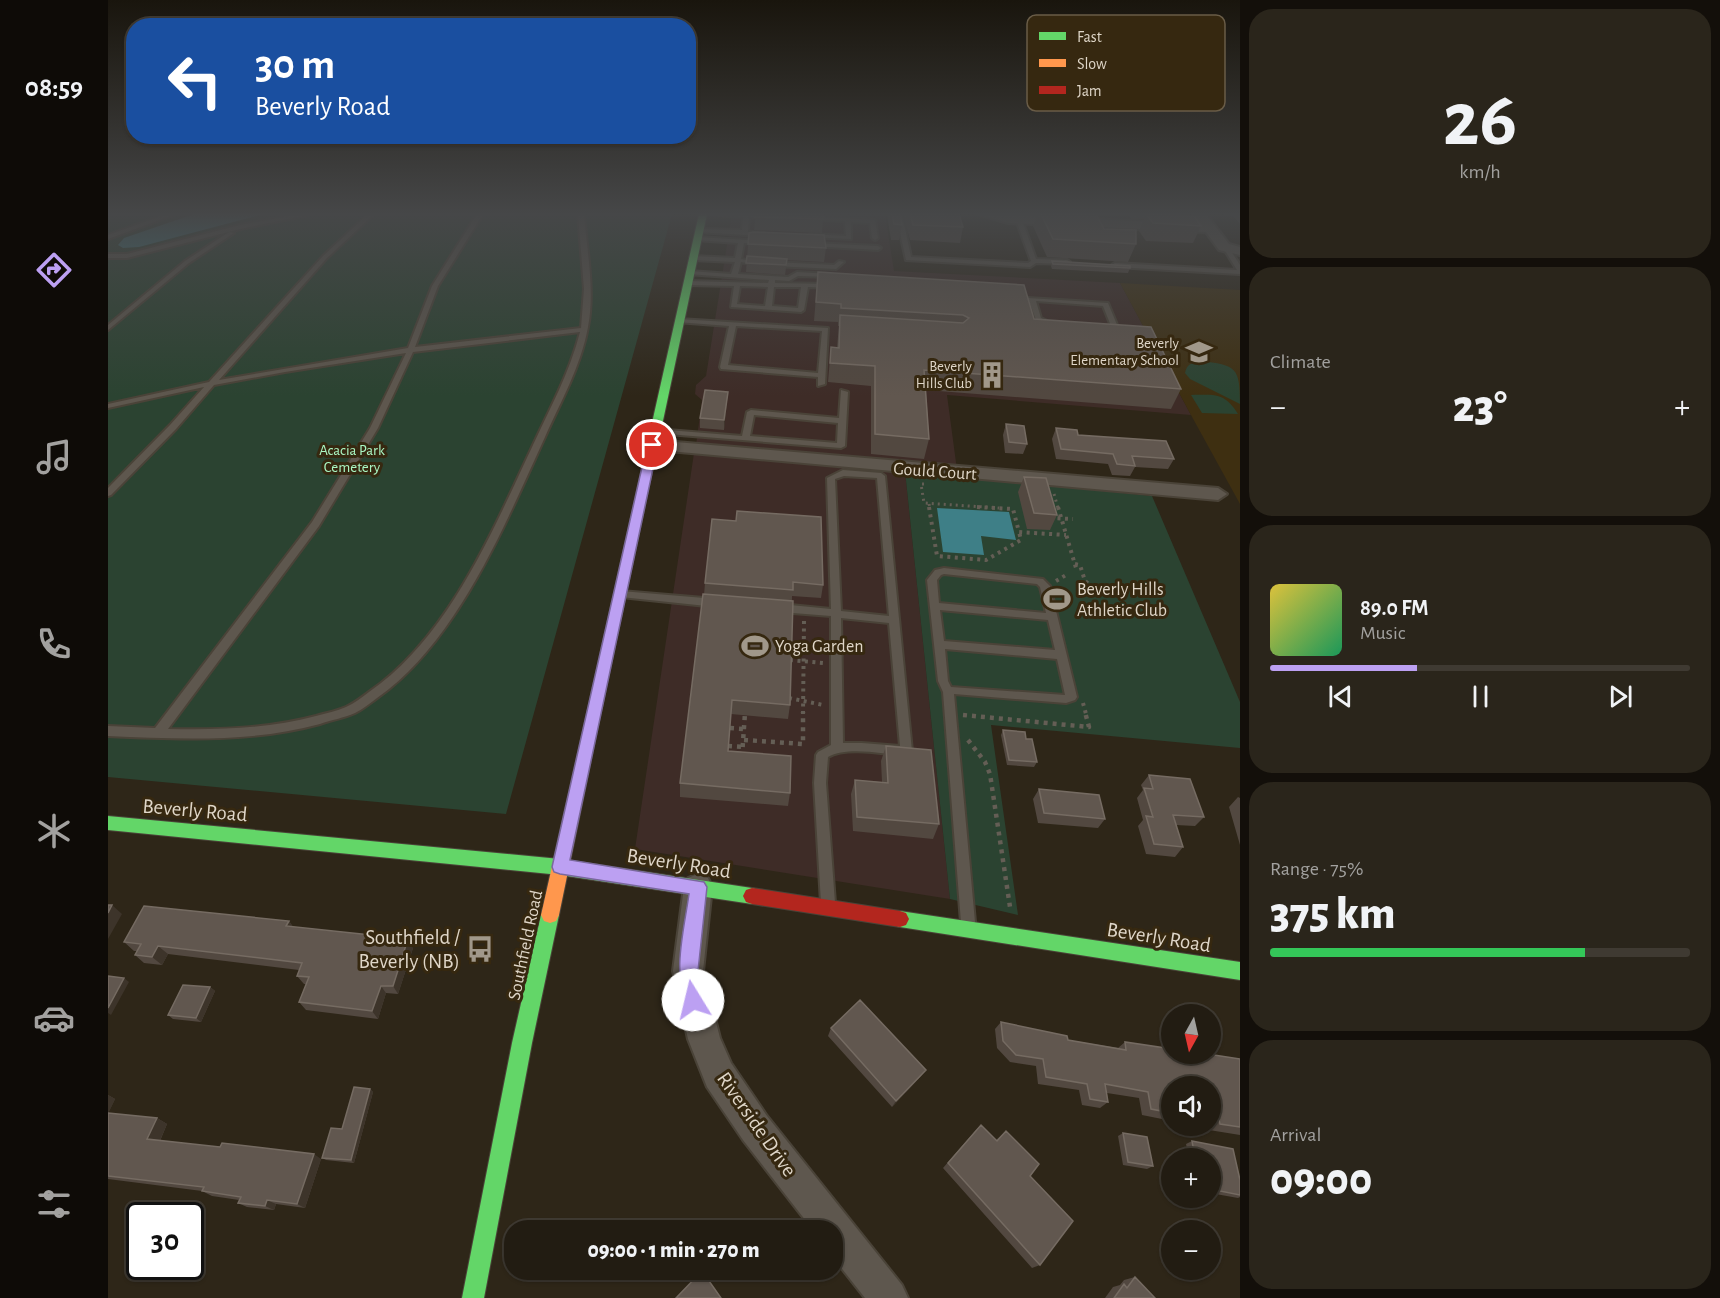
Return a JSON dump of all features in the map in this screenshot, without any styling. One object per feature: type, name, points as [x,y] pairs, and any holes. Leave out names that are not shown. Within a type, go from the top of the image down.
[{"type":"main road","name":"Southfield Road","points":[[473,1298],[560,867],[690,275]]},
{"type":"main road","name":"Beverly Road","points":[[108,823],[560,867],[1240,971]]},
{"type":"street","name":"Gould Court","points":[[654,438],[1218,494]]},
{"type":"street","name":"Riverside Drive","points":[[698,887],[688,971],[704,1039],[719,1075],[755,1128],[889,1298]]},
{"type":"lane","points":[[108,328],[172,275]]},
{"type":"lane","points":[[108,493],[212,383],[309,275]]},
{"type":"lane","points":[[158,733],[316,524],[374,428],[411,349],[435,286],[442,275]]},
{"type":"lane","points":[[108,730],[217,736],[290,729],[352,709],[394,681],[440,627],[485,552],[579,351],[588,275]]},
{"type":"lane","points":[[689,278],[737,286],[789,279],[796,275]]},
{"type":"lane","points":[[809,275],[840,276]]},
{"type":"lane","points":[[689,278],[734,276],[842,287]]},
{"type":"lane","points":[[768,308],[771,281]]},
{"type":"lane","points":[[737,286],[733,306],[801,310],[805,285]]},
{"type":"lane","points":[[1010,298],[1106,304],[1117,332],[1111,336],[1102,336]]},
{"type":"lane","points":[[1032,299],[1038,319],[1060,329]]},
{"type":"lane","points":[[679,321],[837,330]]},
{"type":"lane","points":[[733,323],[724,367],[821,375]]},
{"type":"lane","points":[[821,384],[826,329]]},
{"type":"lane","points":[[108,406],[212,383],[411,349],[583,330]]},
{"type":"lane","points":[[654,438],[746,438],[841,446],[844,392]]},
{"type":"lane","points":[[746,438],[751,412],[843,421]]},
{"type":"lane","points":[[828,907],[820,783],[822,755],[828,749],[837,748],[906,751],[881,476],[843,472],[831,478],[836,613],[837,748]]},
{"type":"lane","points":[[948,692],[954,690],[1066,699],[1071,697],[1045,586],[1032,578],[938,572],[932,580],[948,692],[968,903],[968,928]]},
{"type":"lane","points":[[620,593],[668,600],[732,604]]},
{"type":"lane","points":[[935,606],[1052,617]]},
{"type":"lane","points":[[773,607],[894,620]]},
{"type":"lane","points":[[940,645],[1062,655]]},
{"type":"path","points":[[929,504],[937,556],[986,560],[1021,540],[1013,509],[924,503],[921,484],[932,485]]},
{"type":"path","points":[[1043,493],[1054,494],[1075,564],[1074,570]]},
{"type":"path","points":[[1046,518],[1073,519]]},
{"type":"path","points":[[1019,532],[1066,535]]},
{"type":"path","points":[[1075,564],[1080,565],[1085,581],[1095,589]]},
{"type":"path","points":[[1052,583],[1066,575]]},
{"type":"path","points":[[744,740],[803,744],[804,610]]},
{"type":"path","points":[[790,660],[836,663]]},
{"type":"path","points":[[963,720],[963,715],[1089,727],[1081,694]]},
{"type":"path","points":[[789,698],[803,703],[837,706]]},
{"type":"path","points":[[742,764],[746,703]]},
{"type":"path","points":[[730,728],[744,729]]},
{"type":"path","points":[[966,736],[985,762],[990,774],[1011,913]]},
{"type":"path","points":[[728,746],[743,747]]},
{"type":"shaded area","points":[[722,275],[961,275],[1120,283],[1191,415],[947,395],[957,470],[696,445],[702,400],[695,394],[696,385],[706,376]]},
{"type":"shaded area","name":"Beverly Elementary School","points":[[1120,283],[1240,290],[1240,504],[1191,415]]},
{"type":"shaded area","points":[[694,453],[905,471],[950,899],[635,849]]},
{"type":"green space","name":"Acacia Park Cemetery","points":[[108,275],[655,275],[506,814],[108,777]]},
{"type":"green space","points":[[1200,361],[1222,364],[1234,370],[1239,383],[1240,404],[1190,379],[1185,373],[1188,366]]},
{"type":"green space","points":[[1191,395],[1223,398],[1238,414],[1202,413]]},
{"type":"green space","name":"Beverly Hills Athletic Club","points":[[905,471],[1152,496],[1240,702],[1240,748],[991,725],[1018,915],[950,899]]},
{"type":"water","points":[[937,508],[1009,512],[1016,540],[981,536],[984,555],[943,552]]},
{"type":"building","points":[[818,275],[859,275],[1024,285],[1034,319],[1151,327],[1181,389],[924,370],[929,439],[875,434],[875,366],[830,363],[831,347],[839,348],[840,315],[963,323],[969,318],[963,315],[841,308],[841,304],[816,302]]},
{"type":"building","points":[[705,390],[728,392],[724,420],[700,418]]},
{"type":"building","points":[[1006,424],[1024,426],[1027,444],[1009,442]]},
{"type":"building","points":[[1056,428],[1077,430],[1078,435],[1166,441],[1174,459],[1132,456],[1135,466],[1117,464],[1113,454],[1061,449]]},
{"type":"building","points":[[1024,477],[1046,478],[1057,515],[1034,513]]},
{"type":"building","points":[[737,511],[821,517],[823,585],[793,582],[793,590],[705,583],[712,519],[736,521]]},
{"type":"building","points":[[703,594],[793,601],[790,705],[732,700],[728,751],[791,756],[790,793],[680,783]]},
{"type":"building","points":[[1003,730],[1025,732],[1026,739],[1032,739],[1037,762],[1009,760]]},
{"type":"building","points":[[886,746],[931,750],[939,824],[857,817],[855,780],[888,783]]},
{"type":"building","points":[[1149,775],[1190,779],[1204,817],[1173,815],[1183,847],[1154,844],[1146,816],[1153,817],[1144,788],[1153,789]]},
{"type":"building","points":[[1039,789],[1099,795],[1105,819],[1044,813]]},
{"type":"building","points":[[144,906],[289,921],[286,926],[408,939],[393,986],[381,986],[372,1011],[299,1002],[309,977],[297,976],[302,963],[158,946],[152,957],[135,955],[141,944],[124,942]]},
{"type":"building","points":[[108,976],[124,978],[108,1008]]},
{"type":"building","points":[[183,985],[210,987],[196,1018],[168,1015]]},
{"type":"building","points":[[860,1000],[926,1070],[896,1101],[831,1028]]},
{"type":"building","points":[[1001,1022],[1067,1036],[1068,1040],[1126,1050],[1125,1042],[1161,1047],[1161,1064],[1221,1064],[1221,1056],[1240,1059],[1240,1127],[1221,1124],[1221,1076],[1161,1076],[1161,1111],[1151,1109],[1148,1092],[1105,1084],[1108,1102],[1090,1099],[1087,1084],[1046,1077],[1043,1059],[1016,1055],[1003,1041]]},
{"type":"building","points":[[354,1087],[370,1089],[351,1160],[322,1158],[331,1128],[342,1129]]},
{"type":"building","points":[[108,1113],[157,1118],[147,1139],[220,1147],[222,1143],[314,1154],[297,1204],[267,1200],[265,1206],[238,1203],[241,1197],[202,1191],[204,1187],[108,1176]]},
{"type":"building","points":[[981,1125],[997,1141],[1006,1131],[1039,1164],[1030,1176],[1073,1221],[1040,1265],[948,1163]]},
{"type":"building","points":[[1123,1133],[1147,1137],[1153,1166],[1128,1162]]},
{"type":"building","points":[[1192,1141],[1233,1149],[1240,1180],[1240,1195],[1221,1191],[1221,1148],[1193,1148]]},
{"type":"building","points":[[1135,1277],[1155,1298],[1114,1298],[1124,1284],[1127,1288]]},
{"type":"building","points":[[693,1280],[708,1280],[721,1298],[676,1298]]},
{"type":"traffic: fast","points":[[594,712],[690,275]]},
{"type":"traffic: fast","points":[[108,823],[560,867],[752,896]]},
{"type":"traffic: fast","points":[[473,1298],[522,1043],[550,915]]},
{"type":"traffic: fast","points":[[900,919],[1240,971]]},
{"type":"traffic: slow","points":[[550,915],[594,712]]},
{"type":"traffic: jam","points":[[752,896],[900,919]]},
{"type":"place","name":"Beverly Elementary School","points":[[1199,352]]},
{"type":"place","name":"Beverly Hills Club","points":[[992,375]]},
{"type":"place","name":"Beverly Hills Athletic Club","points":[[1057,599]]},
{"type":"place","name":"Yoga Garden","points":[[755,646]]},
{"type":"place","name":"Southfield / Beverly (NB)","points":[[480,949]]},
{"type":"route","points":[[652,445],[560,867],[698,887],[688,971],[693,1000]]}]
